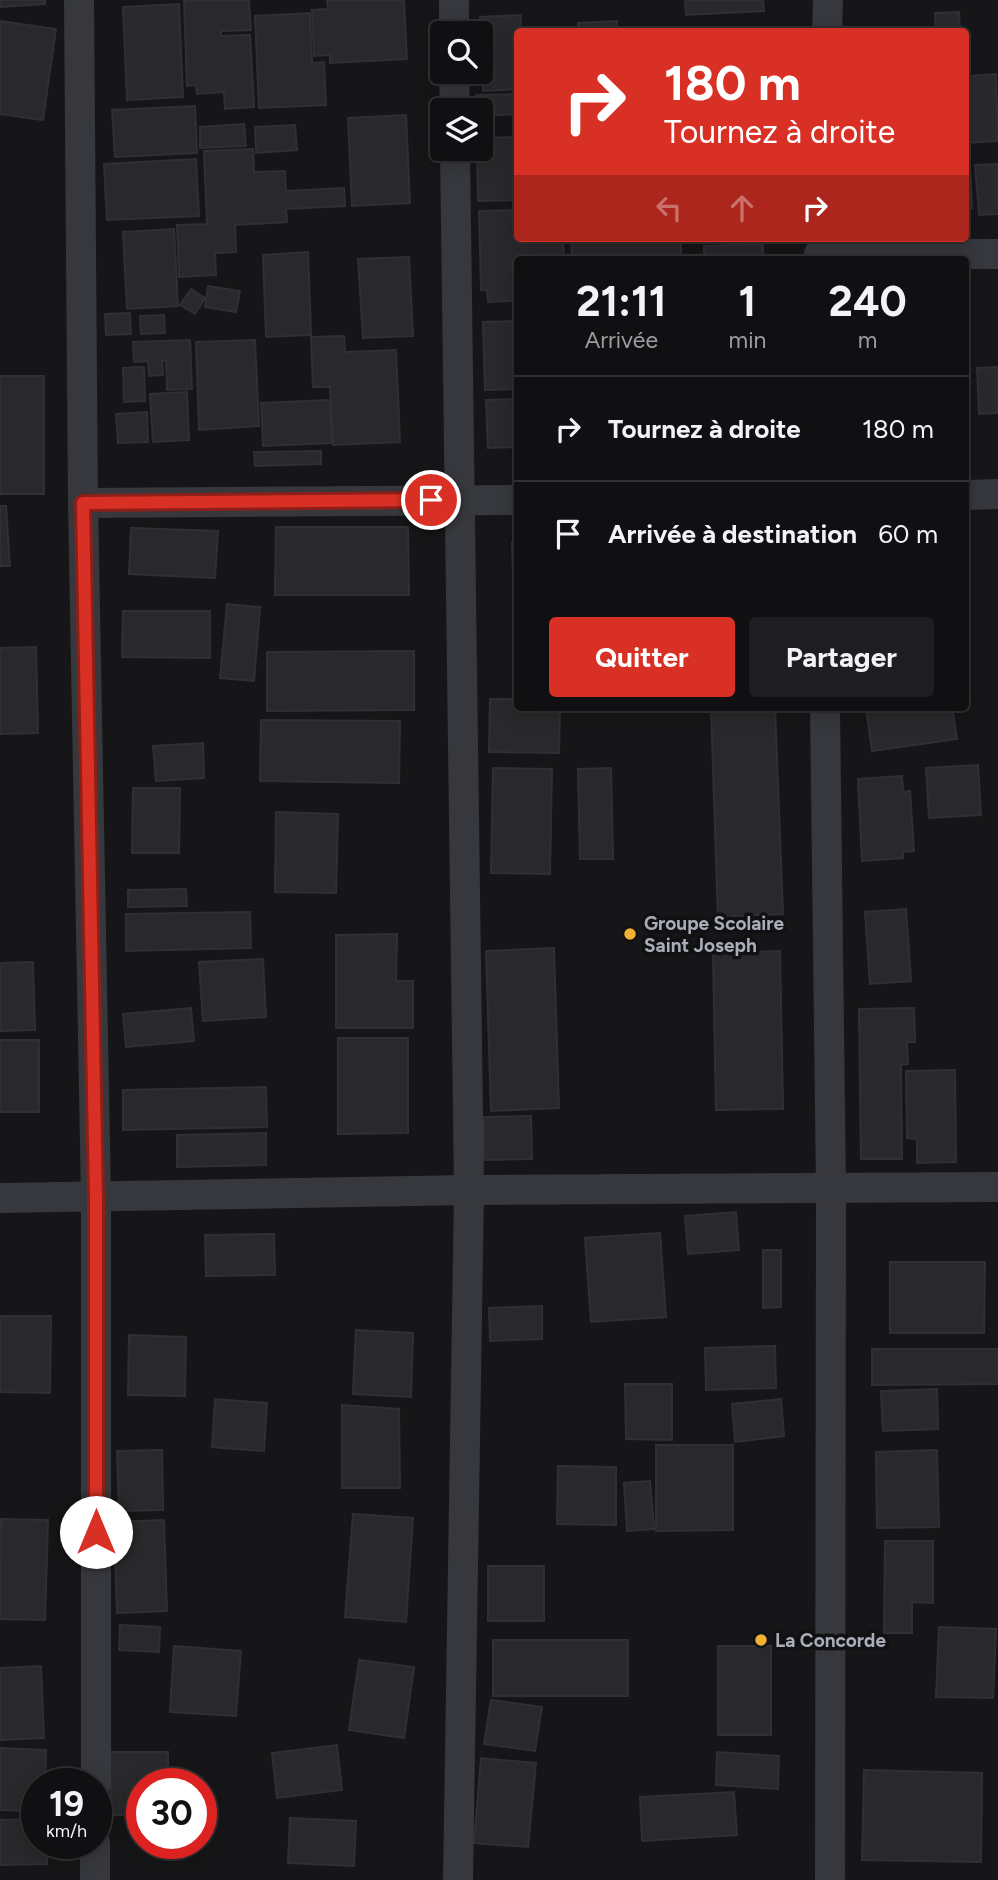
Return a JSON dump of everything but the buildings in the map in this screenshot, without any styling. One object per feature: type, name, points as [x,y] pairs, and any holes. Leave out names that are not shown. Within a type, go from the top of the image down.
[{"type":"street","points":[[79,0],[83,503],[96,1198],[96,1768]]},
{"type":"street","points":[[454,0],[454,21]]},
{"type":"street","points":[[827,28],[828,0]]},
{"type":"street","points":[[455,161],[457,500],[469,1190],[458,1880]]},
{"type":"street","points":[[819,250],[998,254]]},
{"type":"street","points":[[969,495],[998,494]]},
{"type":"street","points":[[83,503],[514,500]]},
{"type":"street","points":[[825,711],[831,1190],[830,1880]]},
{"type":"street","points":[[0,1198],[469,1190],[998,1187]]},
{"type":"street","points":[[95,1880],[96,1859]]},
{"type":"place","name":"Groupe Scolaire Saint Joseph","points":[[630,934]]},
{"type":"place","name":"La Concorde","points":[[761,1640]]},
{"type":"route","points":[[96,1532],[96,1198],[83,503],[431,500]]}]
